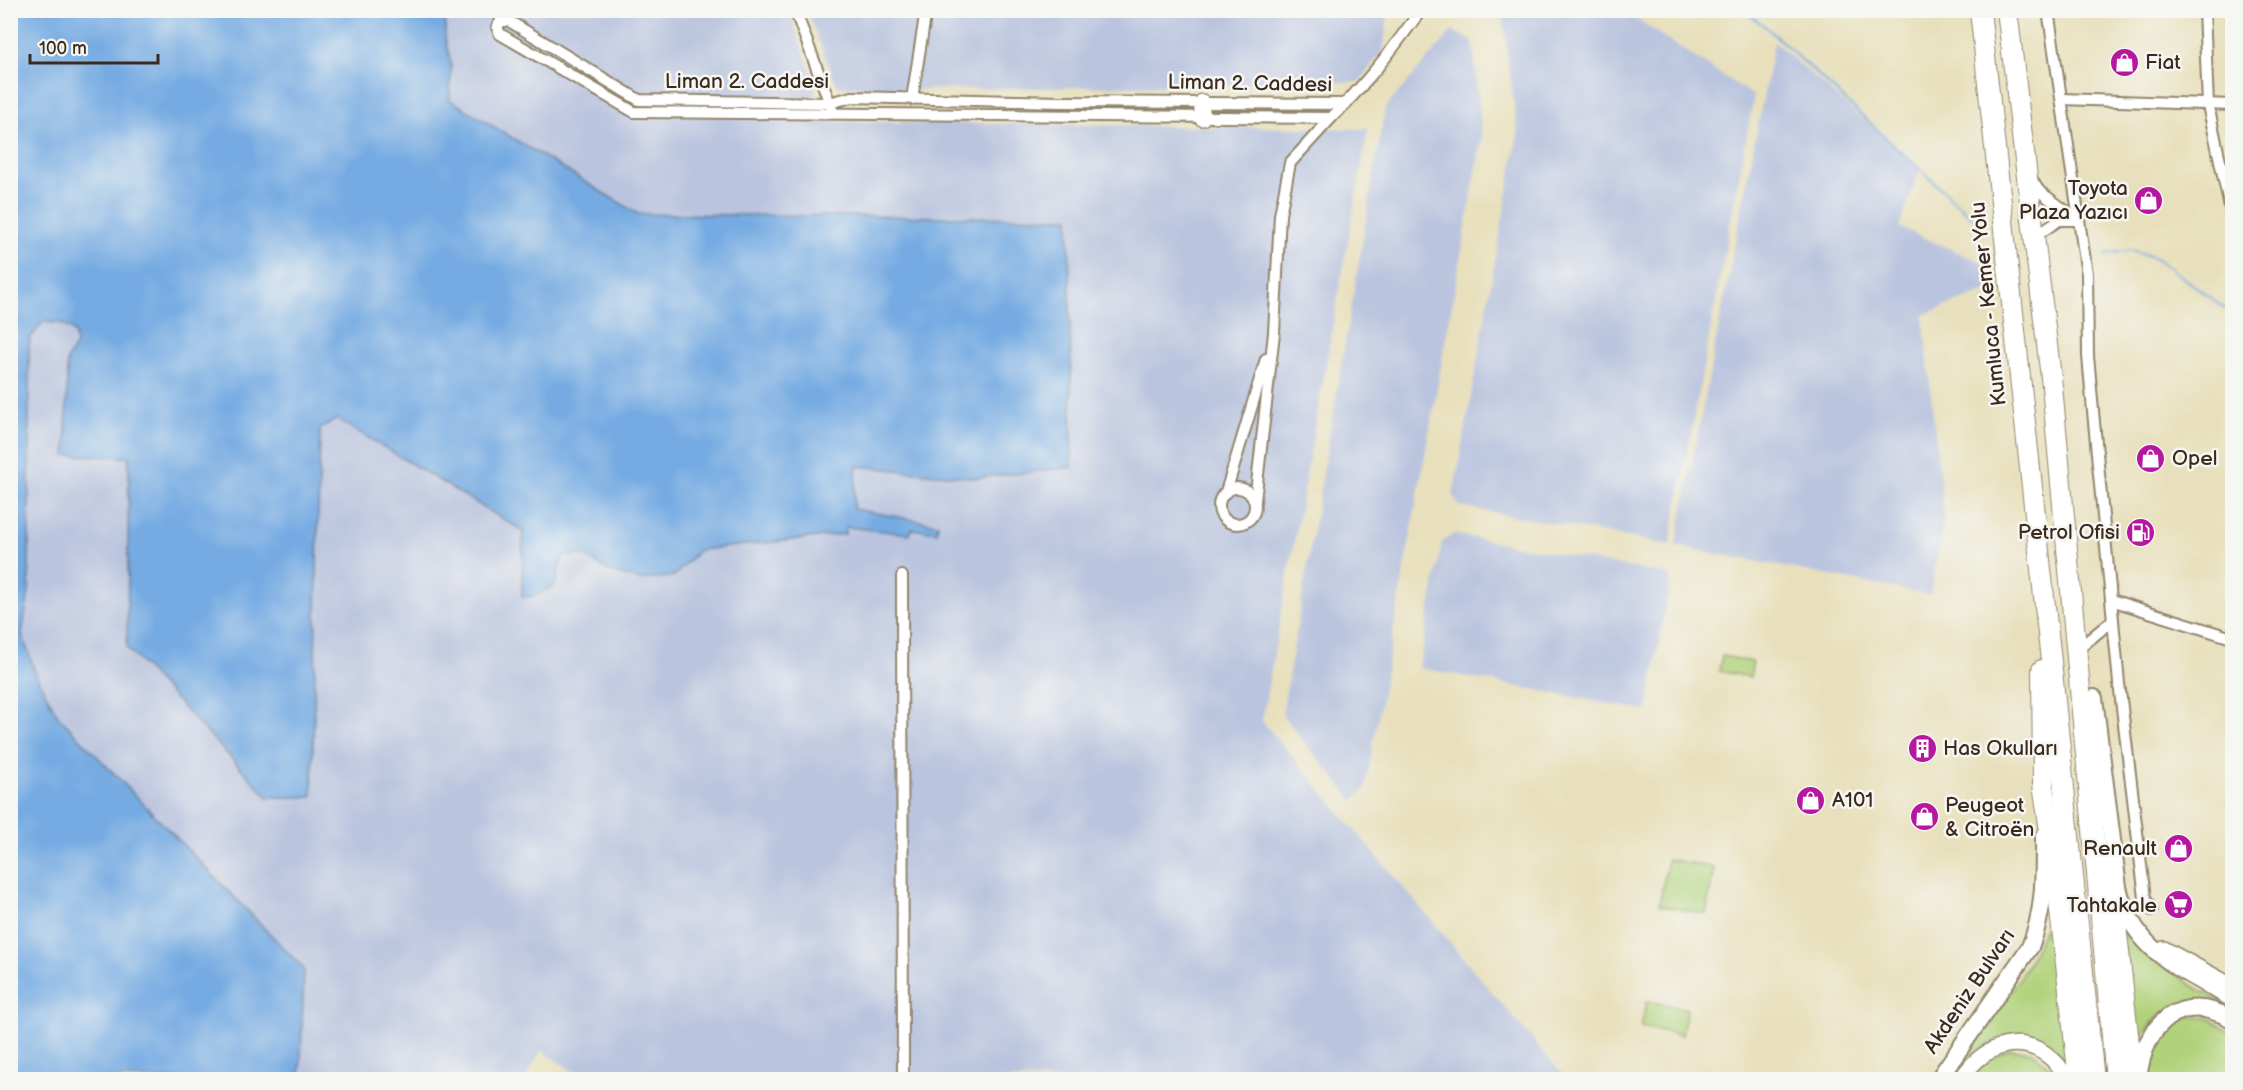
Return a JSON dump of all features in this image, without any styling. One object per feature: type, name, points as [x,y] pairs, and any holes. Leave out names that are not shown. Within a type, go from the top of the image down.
[{"type":"highway","name":"Kumluca - Kemer Yolu","points":[[1980,10],[2094,1080]]},
{"type":"highway","points":[[2007,10],[2029,177],[2071,578],[2116,1080]]},
{"type":"highway","points":[[2071,578],[2094,698],[2105,831],[2133,1080]]},
{"type":"highway","name":"Kumluca - Kemer Yolu","points":[[2043,593],[2040,725],[2043,784],[2079,1080]]},
{"type":"main road","points":[[2094,698],[2121,901],[2138,935],[2173,965],[2232,999]]},
{"type":"main road","name":"Akdeniz Bulvarı","points":[[1938,1080],[2020,965],[2039,926],[2045,876],[2043,784]]},
{"type":"main road","points":[[2138,1080],[2144,1044],[2165,1019],[2182,1010],[2201,1008],[2219,1012],[2232,1019]]},
{"type":"street","points":[[795,10],[835,115]]},
{"type":"street","points":[[912,99],[926,10]]},
{"type":"street","points":[[1346,104],[1367,82],[1421,10]]},
{"type":"street","points":[[2048,10],[2087,274],[2088,356],[2113,620],[2145,898],[2152,909]]},
{"type":"street","points":[[2204,10],[2208,105],[2232,217]]},
{"type":"street","name":"Liman 2. Caddesi","points":[[501,21],[509,21],[639,100],[829,103],[852,97],[1346,104],[1331,118],[634,112],[500,34],[497,26],[501,21]]},
{"type":"street","points":[[925,99],[925,116]]},
{"type":"street","points":[[2061,99],[2232,105]]},
{"type":"street","points":[[1202,102],[1202,118]]},
{"type":"street","points":[[1274,333],[1219,509],[1230,522],[1241,524],[1251,518],[1255,501],[1274,333],[1280,215],[1290,163],[1331,118]]},
{"type":"street","points":[[2029,177],[2039,191],[2078,220]]},
{"type":"street","points":[[2035,236],[2059,220],[2078,220]]},
{"type":"street","points":[[1226,492],[1243,489],[1255,501]]},
{"type":"street","points":[[902,576],[903,1080]]},
{"type":"street","points":[[2111,600],[2232,638]]},
{"type":"street","points":[[2084,644],[2113,620]]},
{"type":"street","points":[[2114,855],[2130,905],[2146,933],[2175,957],[2232,986]]},
{"type":"street","points":[[1961,1080],[1969,1066],[1982,1054],[1998,1046],[2016,1044],[2036,1047],[2052,1057],[2068,1080]]},
{"type":"shaded area","points":[[446,11],[789,11],[816,85],[810,121],[1368,129],[1262,721],[1566,1079],[585,1080],[541,1050],[525,1079],[300,1079],[304,969],[58,716],[37,677],[22,634],[29,591],[29,349],[30,338],[43,322],[59,323],[74,331],[76,344],[67,360],[129,457],[127,648],[320,429],[337,419],[523,531],[522,597],[561,556],[584,555],[610,572],[641,580],[658,579],[674,576],[699,550],[844,534],[846,527],[910,534],[911,529],[938,524],[853,509],[856,466],[977,478],[1069,218],[638,214],[450,100],[451,64],[445,37]]},
{"type":"shaded area","points":[[807,11],[1389,11],[1383,50],[1359,82],[914,90],[837,86]]},
{"type":"shaded area","points":[[1502,11],[1624,11],[1754,96],[1670,545],[1459,506],[1453,496],[1518,134]]},
{"type":"shaded area","points":[[1452,31],[1473,41],[1482,138],[1365,789],[1353,800],[1282,715],[1385,108]]},
{"type":"shaded area","points":[[1774,42],[1920,169],[1899,227],[1990,266],[1991,289],[1923,315],[1944,519],[1930,595],[1676,546]]},
{"type":"shaded area","points":[[1453,534],[1671,575],[1647,711],[1419,668],[1442,542]]},
{"type":"green space","points":[[1722,656],[1753,662],[1750,677],[1719,671]]},
{"type":"green space","points":[[1668,859],[1714,868],[1706,914],[1659,905]]},
{"type":"green space","points":[[2053,901],[2073,1072],[2059,1055],[2044,1044],[2029,1037],[2013,1036],[1997,1040],[1982,1048],[1969,1061],[1957,1079],[1947,1080],[2009,995],[2035,950]]},
{"type":"green space","points":[[2121,922],[2142,950],[2193,986],[2232,1008],[2232,1011],[2202,1001],[2176,1005],[2155,1021],[2136,1046]]},
{"type":"green space","points":[[1647,1001],[1687,1009],[1682,1035],[1641,1027]]},
{"type":"green space","points":[[2198,1016],[2211,1019],[2232,1033],[2232,1079],[2145,1080],[2148,1049],[2177,1018]]},
{"type":"green space","points":[[2010,1049],[2033,1052],[2063,1080],[1968,1080],[1978,1065]]},
{"type":"water","points":[[10,11],[446,11],[445,37],[451,64],[450,100],[638,214],[1069,218],[1072,467],[977,478],[857,466],[853,509],[938,524],[937,532],[912,529],[910,534],[846,527],[845,534],[699,550],[674,576],[641,580],[610,572],[584,555],[562,556],[555,585],[534,596],[522,597],[523,531],[337,419],[320,429],[312,797],[268,797],[127,648],[129,457],[66,455],[67,360],[76,344],[74,331],[60,323],[43,322],[30,338],[29,349],[29,591],[22,634],[37,677],[58,716],[304,969],[300,1079],[11,1079]]},
{"type":"waterway","points":[[1743,10],[1766,27],[1973,218]]},
{"type":"waterway","points":[[2105,254],[2132,250],[2156,258],[2232,313]]},
{"type":"place","name":"Fiat","points":[[2124,62]]},
{"type":"place","name":"Toyota Plaza Yazıcı","points":[[2149,200]]},
{"type":"place","name":"Opel","points":[[2151,458]]},
{"type":"place","name":"Petrol Ofisi","points":[[2141,532]]},
{"type":"place","name":"Has Okulları","points":[[1922,748]]},
{"type":"place","name":"A101","points":[[1811,800]]},
{"type":"place","name":"Peugeot & Citroën","points":[[1924,817]]},
{"type":"place","name":"Renault","points":[[2178,848]]},
{"type":"place","name":"Tahtakale","points":[[2178,905]]}]
